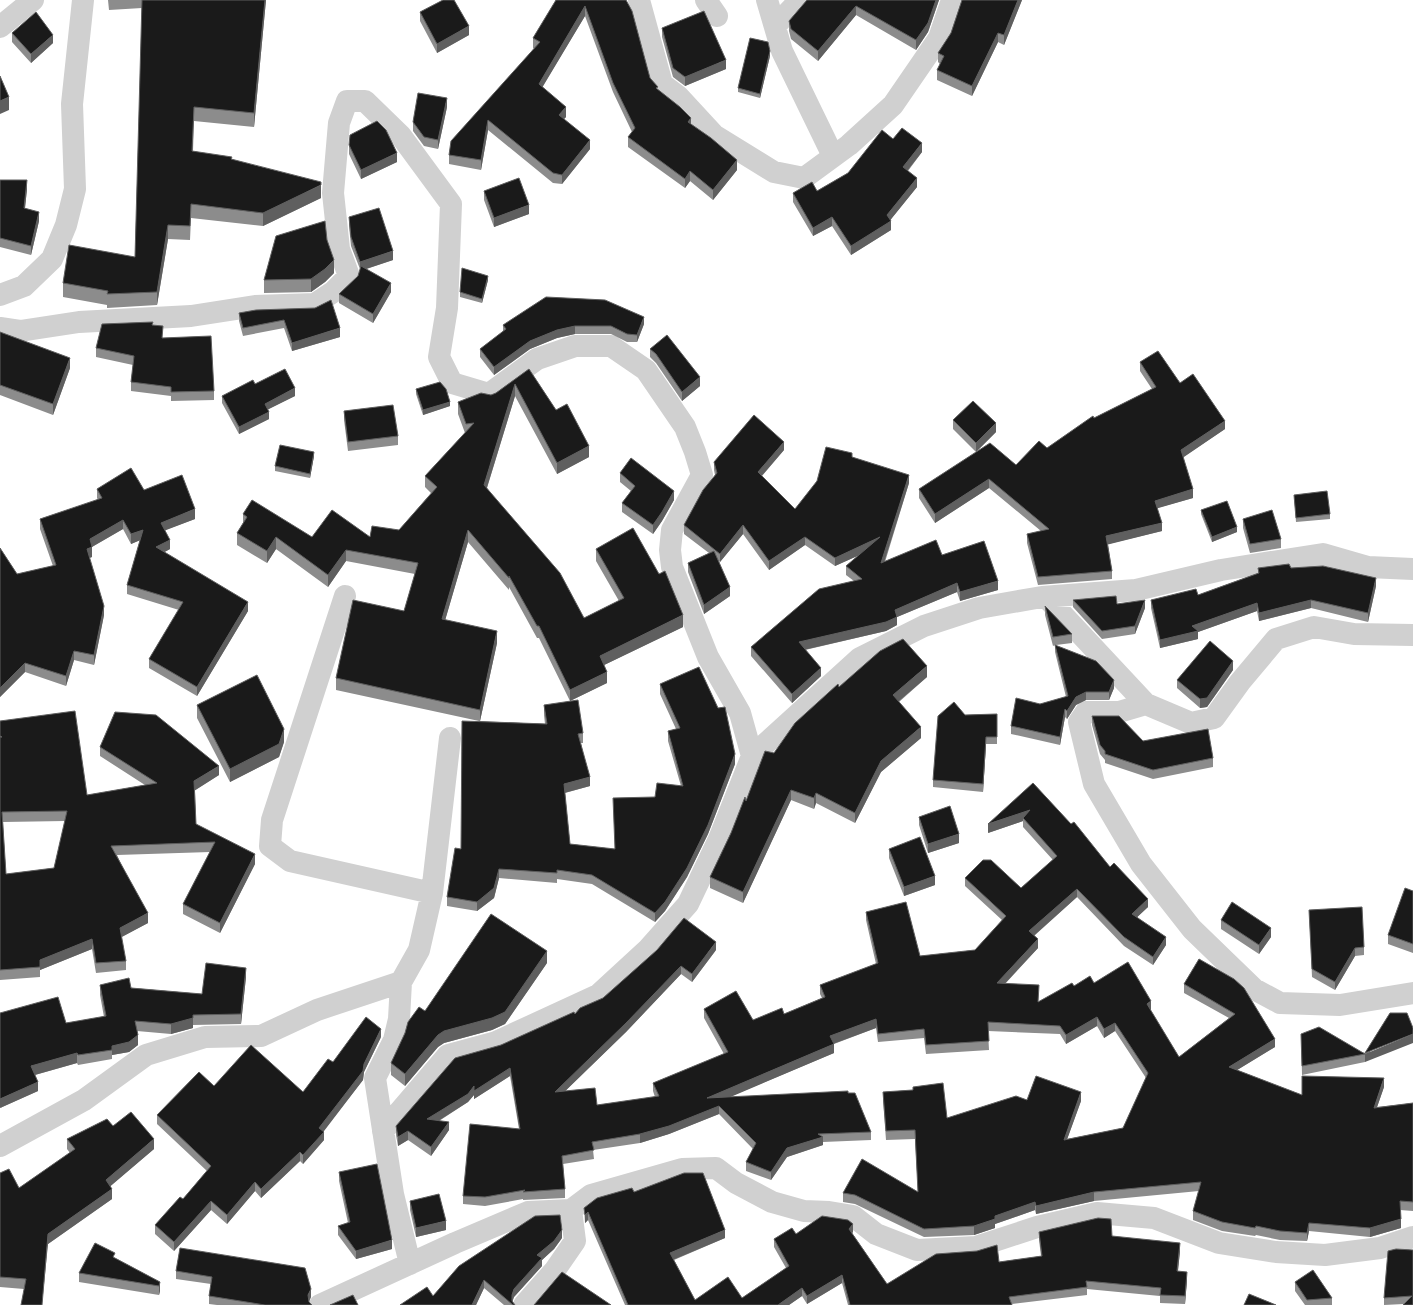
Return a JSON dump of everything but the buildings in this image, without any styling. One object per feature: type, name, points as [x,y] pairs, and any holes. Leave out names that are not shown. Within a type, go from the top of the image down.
[{"type":"street","points":[[0,27],[33,0]]},
{"type":"street","points":[[0,295],[24,286],[52,259],[66,225],[75,189],[72,104],[83,0]]},
{"type":"street","points":[[639,0],[662,84],[678,96],[714,135],[774,172],[804,178],[833,156],[893,105],[939,38],[952,0]]},
{"type":"street","points":[[767,0],[782,51],[833,156]]},
{"type":"street","points":[[775,26],[800,0]]},
{"type":"street","points":[[0,328],[20,332],[79,322],[191,316],[256,306],[315,304],[324,299],[349,276],[339,249],[333,193],[339,123],[347,100],[365,101],[401,136],[451,204],[447,308],[439,357],[452,383],[489,394],[537,359],[575,346],[611,346],[646,370],[685,427],[702,475],[672,530],[670,550],[672,567],[708,657],[740,713],[752,756]]},
{"type":"street","points":[[383,1131],[448,1056],[496,1042],[598,995],[648,949],[688,904],[719,839],[752,756],[860,658],[931,624],[980,608],[1046,597],[1136,590],[1221,570],[1323,554],[1368,567],[1413,569]]},
{"type":"street","points":[[345,596],[272,820],[270,846],[290,861],[432,893]]},
{"type":"street","points":[[1046,597],[1146,704],[1191,723],[1214,718],[1240,682],[1276,639],[1314,627],[1354,634],[1413,634]]},
{"type":"street","points":[[1146,704],[1119,712],[1086,712],[1079,722],[1094,784],[1141,864],[1192,928],[1254,989],[1280,1003],[1340,1005],[1413,993]]},
{"type":"street","points":[[410,1264],[393,1194],[374,1078],[394,1040],[399,1018],[401,982],[420,950],[432,893],[450,738]]},
{"type":"street","points":[[0,1146],[84,1100],[146,1054],[205,1038],[261,1036],[317,1010],[401,982]]},
{"type":"street","points":[[320,1305],[455,1243],[528,1212],[571,1210],[591,1195],[682,1169],[716,1168],[736,1183],[772,1202],[804,1211],[829,1212],[853,1216],[876,1234],[917,1250],[976,1247],[1037,1227],[1097,1213],[1154,1218],[1219,1243],[1276,1252],[1324,1255],[1380,1248],[1413,1237]]},
{"type":"street","points":[[524,1305],[555,1270],[575,1241],[571,1210]]}]
